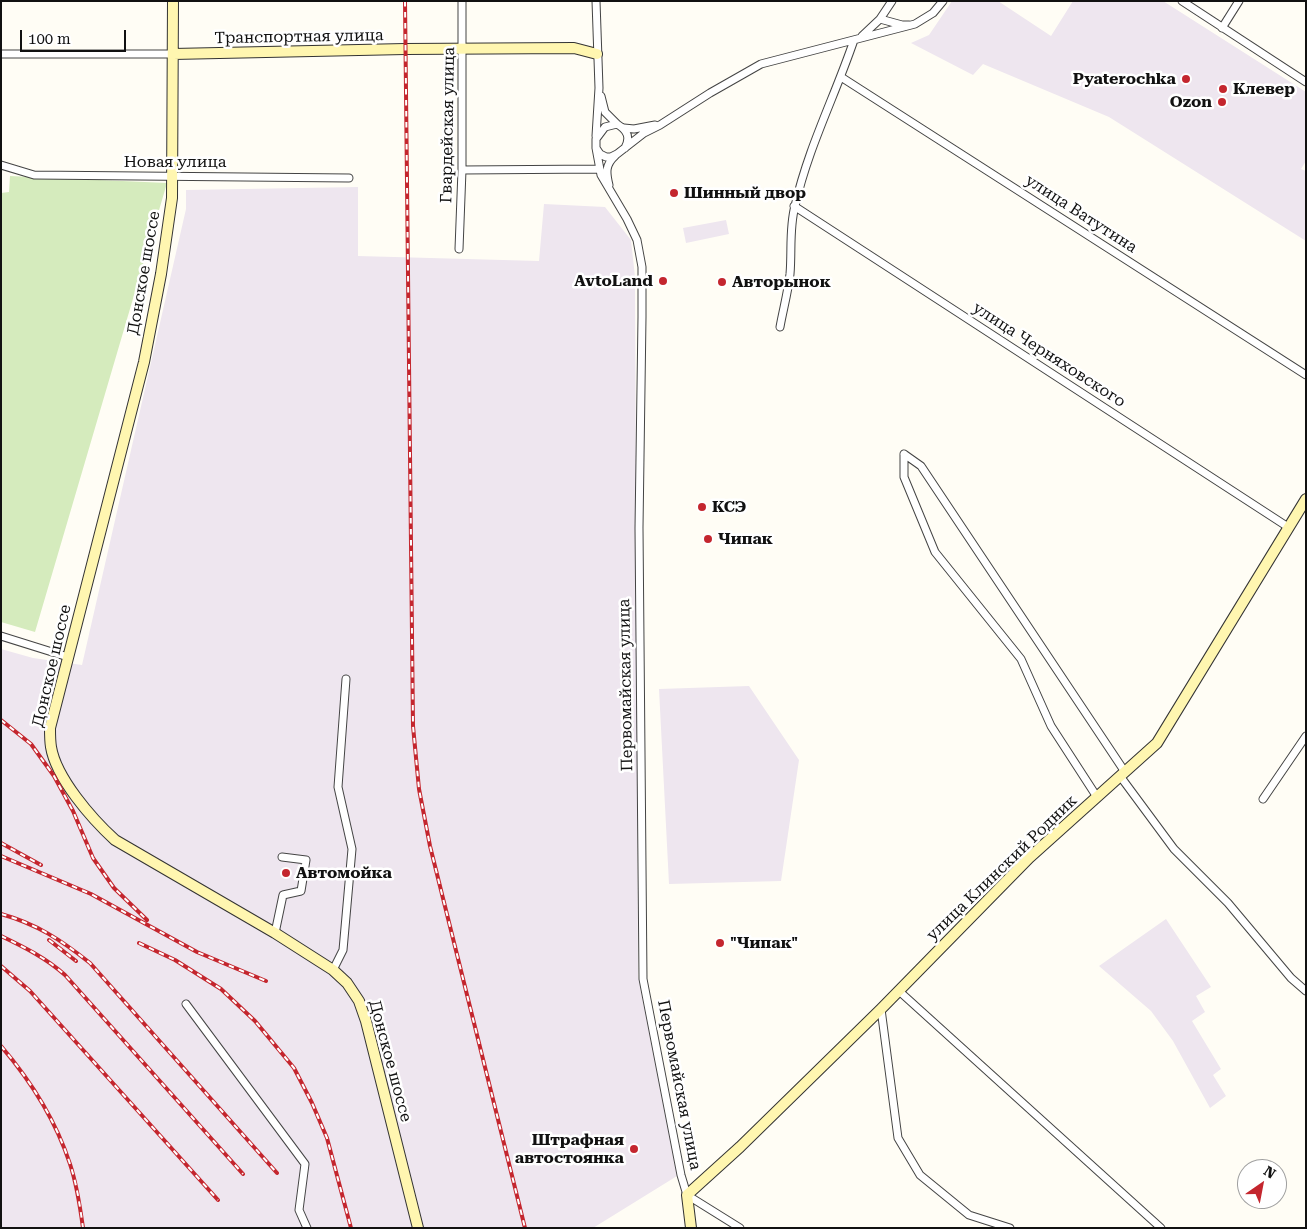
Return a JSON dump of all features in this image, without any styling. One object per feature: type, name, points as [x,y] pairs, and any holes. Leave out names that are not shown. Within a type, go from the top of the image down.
[{"type":"main road","name":"Донское шоссе","points":[[173,1],[173,176],[172,198],[161,274],[144,362],[50,728],[51,748],[58,766],[74,792],[95,822],[115,840],[275,933],[333,970],[347,983],[359,1001],[366,1021],[418,1228]]},
{"type":"main road","name":"Транспортная улица","points":[[173,54],[574,48],[597,54]]},
{"type":"main road","name":"улица Клинский Родник","points":[[688,1195],[740,1148],[881,1009],[1029,858],[1157,743],[1306,499]]},
{"type":"main road","name":"Первомайская улица","points":[[688,1195],[690,1228]]},
{"type":"street","name":"Гвардейская улица","points":[[459,249],[462,170],[462,1]]},
{"type":"street","points":[[596,1],[599,88],[596,148],[600,154],[606,157],[617,154]]},
{"type":"street","points":[[780,327],[790,275],[791,230],[794,206],[816,138],[857,39],[880,18],[892,1]]},
{"type":"street","points":[[615,199],[609,186],[606,172],[610,160],[644,133],[718,88],[761,64],[915,24],[933,13],[943,1]]},
{"type":"street","points":[[1182,1],[1306,82]]},
{"type":"street","points":[[1222,28],[1239,1]]},
{"type":"street","points":[[880,18],[902,25],[915,24]]},
{"type":"street","name":"Транспортная улица","points":[[1,54],[173,54]]},
{"type":"street","name":"улица Ватутина","points":[[841,77],[1306,374]]},
{"type":"street","points":[[599,88],[605,112],[617,124],[624,128],[634,129],[660,125]]},
{"type":"street","points":[[596,139],[604,126],[617,124]]},
{"type":"street","points":[[624,128],[627,132],[628,142],[625,148]]},
{"type":"street","name":"Первомайская улица","points":[[596,148],[599,169],[606,185],[637,240],[642,267],[639,538],[644,979],[681,1175],[688,1195]]},
{"type":"street","name":"Новая улица","points":[[1,165],[34,175],[349,178]]},
{"type":"street","points":[[462,170],[599,169]]},
{"type":"street","name":"улица Черняховского","points":[[794,206],[1288,527]]},
{"type":"street","points":[[1098,797],[1051,726],[1022,659],[935,552],[904,477],[904,454],[921,466],[1174,849],[1228,903],[1291,978],[1306,991]]},
{"type":"street","points":[[1,636],[68,657]]},
{"type":"street","points":[[333,970],[343,950],[352,849],[338,787],[346,679]]},
{"type":"street","points":[[1263,799],[1306,736]]},
{"type":"street","points":[[275,933],[283,894],[301,891],[306,860],[282,857]]},
{"type":"street","points":[[899,991],[1161,1228]]},
{"type":"street","points":[[186,1004],[305,1164],[299,1210],[306,1228]]},
{"type":"street","points":[[881,1009],[898,1138],[920,1175],[962,1210],[969,1215],[1010,1228]]},
{"type":"street","points":[[688,1195],[740,1228]]},
{"type":"shaded area","points":[[952,1],[998,1],[1051,36],[1073,1],[1163,1],[1306,92],[1306,161],[1301,169],[1306,171],[1306,241],[1109,117],[983,64],[973,75],[911,43],[929,35]]},
{"type":"shaded area","points":[[358,187],[358,256],[539,261],[544,204],[605,207],[631,240],[635,277],[638,976],[677,1176],[593,1228],[1,1228],[1,649],[33,658],[82,665],[186,209],[186,190]]},
{"type":"shaded area","points":[[726,220],[729,234],[686,243],[683,228]]},
{"type":"shaded area","points":[[749,686],[799,760],[781,881],[669,884],[659,689]]},
{"type":"shaded area","points":[[1166,919],[1211,987],[1196,996],[1205,1012],[1192,1021],[1221,1069],[1213,1075],[1226,1096],[1210,1108],[1173,1041],[1151,1011],[1099,966]]},
{"type":"green space","points":[[10,176],[167,183],[35,632],[1,622],[1,193],[9,192]]},
{"type":"railway","points":[[405,1],[413,726],[419,789],[430,846],[525,1228]]},
{"type":"railway","points":[[1,720],[31,744],[54,776],[73,811],[93,858],[114,888],[147,920]]},
{"type":"railway","points":[[1,843],[41,865]]},
{"type":"railway","points":[[1,856],[91,894],[197,952],[266,981]]},
{"type":"railway","points":[[1,914],[26,923],[48,934],[90,963],[277,1173]]},
{"type":"railway","points":[[1,936],[42,958],[65,975],[243,1174]]},
{"type":"railway","points":[[49,940],[76,961]]},
{"type":"railway","points":[[139,943],[175,960],[221,989],[255,1021],[294,1068],[327,1138],[351,1228]]},
{"type":"railway","points":[[1,966],[30,991],[218,1200]]},
{"type":"railway","points":[[1,1046],[32,1087],[58,1132],[75,1180],[83,1228]]},
{"type":"place","name":"Pyaterochka","points":[[1186,79]]},
{"type":"place","name":"Клевер","points":[[1223,89]]},
{"type":"place","name":"Ozon","points":[[1222,102]]},
{"type":"place","name":"Шинный двор","points":[[674,193]]},
{"type":"place","name":"AvtoLand","points":[[663,281]]},
{"type":"place","name":"Авторынок","points":[[722,282]]},
{"type":"place","name":"КСЭ","points":[[702,507]]},
{"type":"place","name":"Чипак","points":[[708,539]]},
{"type":"place","name":"Автомойка","points":[[286,873]]},
{"type":"place","name":"\"Чипак\"","points":[[720,943]]},
{"type":"place","name":"Штрафная автостоянка","points":[[634,1149]]}]
